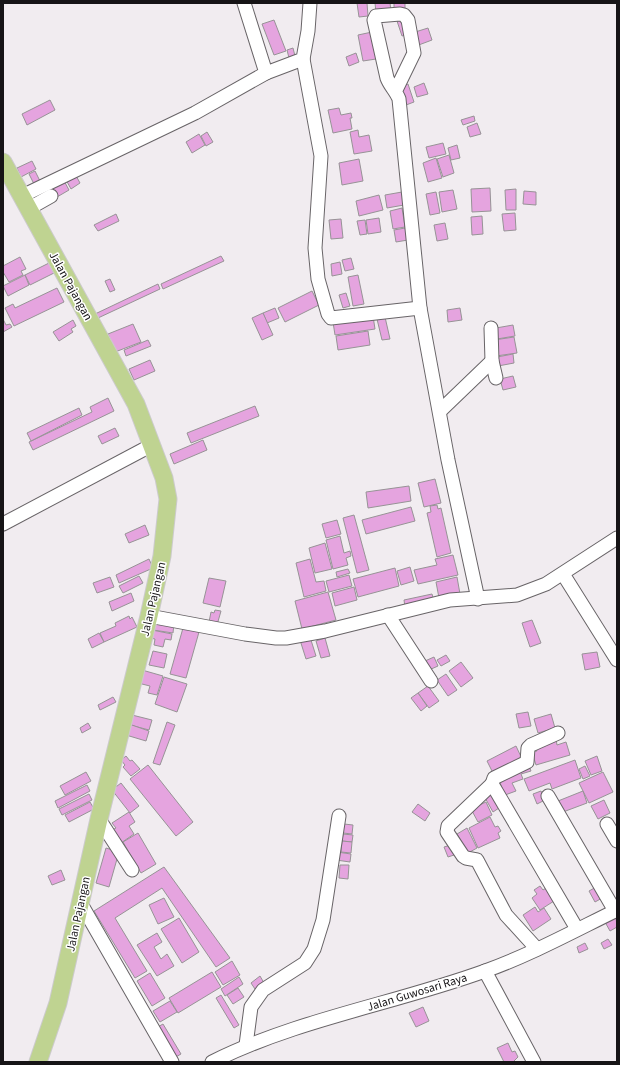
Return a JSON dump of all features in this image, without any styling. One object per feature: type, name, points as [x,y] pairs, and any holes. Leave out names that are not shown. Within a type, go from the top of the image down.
[{"type":"main road","name":"Jalan Pajangan","points":[[3,162],[136,404],[164,478],[168,499],[162,556],[150,616],[99,819],[58,1003],[38,1062]]},
{"type":"street","points":[[244,3],[266,73]]},
{"type":"street","points":[[310,3],[308,31],[303,59],[321,156],[315,248],[318,279],[328,314],[331,318],[420,308]]},
{"type":"street","points":[[396,90],[414,53],[408,20],[404,15],[400,14],[376,16],[374,20],[387,78],[396,90],[399,99],[420,308],[448,460],[478,599]]},
{"type":"street","points":[[25,203],[195,113],[266,73],[303,59]]},
{"type":"street","points":[[25,203],[51,196]]},
{"type":"street","points":[[491,328],[492,361],[496,378]]},
{"type":"street","points":[[440,412],[492,361]]},
{"type":"street","points":[[3,524],[152,445]]},
{"type":"street","points":[[150,616],[276,638],[325,631],[450,600],[517,595],[563,574],[617,538]]},
{"type":"street","points":[[563,574],[617,660]]},
{"type":"street","points":[[388,616],[431,681]]},
{"type":"street","points":[[537,949],[506,914],[476,860],[463,856],[447,832],[448,826],[492,784],[494,778],[527,762],[528,748],[531,744],[558,733]]},
{"type":"street","points":[[492,784],[576,929]]},
{"type":"street","points":[[548,796],[616,911]]},
{"type":"street","points":[[246,1045],[251,1007],[263,990],[305,963],[314,949],[323,920],[339,816]]},
{"type":"street","points":[[99,819],[132,870]]},
{"type":"street","points":[[607,824],[617,841]]},
{"type":"street","points":[[80,902],[172,1062]]},
{"type":"street","name":"Jalan Guwosari Raya","points":[[212,1062],[246,1045],[318,1020],[428,990],[485,971],[537,949],[616,911]]},
{"type":"street","points":[[485,971],[534,1062]]},
{"type":"building","points":[[357,3],[367,3],[368,16],[359,17]]},
{"type":"building","points":[[375,3],[390,3],[391,11],[376,13]]},
{"type":"building","points":[[394,3],[405,3],[405,11],[394,11]]},
{"type":"building","points":[[404,19],[409,34],[402,36],[397,21]]},
{"type":"building","points":[[274,20],[286,51],[274,55],[262,24]]},
{"type":"building","points":[[428,28],[432,40],[416,46],[412,33]]},
{"type":"building","points":[[372,32],[376,59],[363,61],[358,35]]},
{"type":"building","points":[[293,48],[295,56],[289,58],[287,50]]},
{"type":"building","points":[[356,53],[359,62],[349,66],[346,57]]},
{"type":"building","points":[[424,83],[428,94],[417,97],[414,87]]},
{"type":"building","points":[[408,84],[414,102],[406,105],[400,87]]},
{"type":"building","points":[[50,100],[55,110],[27,125],[22,114]]},
{"type":"building","points":[[339,108],[341,115],[351,113],[352,118],[350,118],[352,129],[333,133],[328,110]]},
{"type":"building","points":[[474,116],[475,121],[463,125],[461,120]]},
{"type":"building","points":[[477,123],[481,134],[470,137],[467,127]]},
{"type":"building","points":[[358,130],[359,137],[369,135],[372,151],[354,154],[350,132]]},
{"type":"building","points":[[207,132],[213,142],[206,146],[201,136]]},
{"type":"building","points":[[199,134],[205,145],[192,153],[186,142]]},
{"type":"building","points":[[443,143],[446,154],[429,158],[426,147]]},
{"type":"building","points":[[457,145],[460,158],[451,160],[448,148]]},
{"type":"building","points":[[449,155],[454,173],[443,177],[437,159]]},
{"type":"building","points":[[436,158],[442,178],[428,182],[423,163]]},
{"type":"building","points":[[359,159],[363,181],[342,185],[339,163]]},
{"type":"building","points":[[32,161],[36,169],[21,177],[17,168]]},
{"type":"building","points":[[35,171],[41,183],[35,186],[29,174]]},
{"type":"building","points":[[74,172],[80,183],[71,189],[65,178]]},
{"type":"building","points":[[63,179],[69,190],[57,197],[51,186]]},
{"type":"building","points":[[490,188],[491,211],[472,212],[471,189]]},
{"type":"building","points":[[516,189],[516,210],[506,210],[505,190]]},
{"type":"building","points":[[453,190],[457,209],[442,212],[439,192]]},
{"type":"building","points":[[524,191],[536,192],[536,205],[523,204]]},
{"type":"building","points":[[402,192],[404,205],[387,208],[385,195]]},
{"type":"building","points":[[436,192],[440,213],[430,215],[426,194]]},
{"type":"building","points":[[379,195],[383,210],[359,216],[356,201]]},
{"type":"building","points":[[402,208],[405,227],[393,229],[390,211]]},
{"type":"building","points":[[515,213],[516,230],[504,231],[502,214]]},
{"type":"building","points":[[116,214],[119,221],[98,231],[94,225]]},
{"type":"building","points":[[482,216],[483,234],[472,235],[471,217]]},
{"type":"building","points":[[379,218],[381,232],[368,234],[366,220]]},
{"type":"building","points":[[341,219],[343,238],[331,239],[329,220]]},
{"type":"building","points":[[365,220],[367,234],[360,235],[357,221]]},
{"type":"building","points":[[445,223],[448,239],[437,241],[434,225]]},
{"type":"building","points":[[405,228],[408,240],[396,242],[394,230]]},
{"type":"building","points":[[221,256],[224,261],[163,289],[161,284]]},
{"type":"building","points":[[20,257],[26,269],[21,271],[23,275],[9,282],[3,272],[3,266]]},
{"type":"building","points":[[351,258],[354,269],[345,271],[342,260]]},
{"type":"building","points":[[340,262],[342,274],[332,276],[331,264]]},
{"type":"building","points":[[49,263],[54,273],[30,285],[25,275]]},
{"type":"building","points":[[25,275],[29,285],[8,296],[3,286]]},
{"type":"building","points":[[358,275],[364,304],[353,306],[348,277]]},
{"type":"building","points":[[110,279],[115,290],[110,292],[105,281]]},
{"type":"building","points":[[158,284],[160,289],[98,318],[95,314]]},
{"type":"building","points":[[57,288],[64,302],[14,326],[5,308],[13,304],[15,308]]},
{"type":"building","points":[[312,291],[319,305],[285,322],[278,308]]},
{"type":"building","points":[[346,293],[350,306],[343,308],[339,295]]},
{"type":"building","points":[[275,308],[279,318],[267,323],[263,313]]},
{"type":"building","points":[[460,308],[462,320],[448,322],[447,310]]},
{"type":"building","points":[[263,313],[273,335],[262,340],[252,318]]},
{"type":"building","points":[[373,316],[375,329],[335,335],[333,322]]},
{"type":"building","points":[[385,317],[390,339],[382,340],[377,319]]},
{"type":"building","points":[[3,319],[6,325],[10,324],[12,327],[3,332]]},
{"type":"building","points":[[73,320],[76,326],[71,329],[73,332],[59,341],[53,332]]},
{"type":"building","points":[[133,324],[141,342],[115,352],[108,334]]},
{"type":"building","points":[[513,325],[515,336],[497,339],[496,328]]},
{"type":"building","points":[[368,331],[370,345],[338,350],[336,336]]},
{"type":"building","points":[[514,337],[517,353],[496,356],[494,340]]},
{"type":"building","points":[[148,340],[151,346],[126,356],[124,350]]},
{"type":"building","points":[[513,354],[514,363],[498,366],[497,357]]},
{"type":"building","points":[[150,360],[155,371],[134,380],[129,369]]},
{"type":"building","points":[[513,376],[516,387],[503,390],[500,379]]},
{"type":"building","points":[[108,398],[114,411],[33,450],[29,442],[92,412],[90,407]]},
{"type":"building","points":[[255,406],[259,416],[191,443],[187,433]]},
{"type":"building","points":[[79,408],[82,415],[31,441],[27,433]]},
{"type":"building","points":[[115,428],[119,436],[102,444],[98,436]]},
{"type":"building","points":[[203,440],[207,450],[174,464],[170,454]]},
{"type":"building","points":[[435,479],[441,503],[424,507],[418,483]]},
{"type":"building","points":[[409,486],[411,501],[368,508],[366,492]]},
{"type":"building","points":[[437,505],[438,509],[441,508],[451,553],[437,557],[427,513],[431,512],[430,506]]},
{"type":"building","points":[[411,507],[415,521],[366,534],[362,520]]},
{"type":"building","points":[[354,515],[369,570],[357,573],[343,518]]},
{"type":"building","points":[[337,520],[341,534],[326,538],[322,524]]},
{"type":"building","points":[[145,525],[149,535],[129,543],[125,534]]},
{"type":"building","points":[[340,536],[344,553],[350,551],[351,556],[346,558],[348,565],[333,569],[326,540]]},
{"type":"building","points":[[325,543],[332,569],[315,573],[309,548]]},
{"type":"building","points":[[453,555],[458,575],[418,584],[414,570],[437,565],[435,559]]},
{"type":"building","points":[[149,559],[153,568],[119,583],[116,575]]},
{"type":"building","points":[[310,559],[316,582],[324,581],[326,591],[304,597],[296,563]]},
{"type":"building","points":[[410,567],[414,581],[401,585],[397,571]]},
{"type":"building","points":[[395,568],[399,586],[358,597],[353,579]]},
{"type":"building","points":[[348,569],[350,573],[337,577],[336,572]]},
{"type":"building","points":[[349,575],[352,586],[329,592],[326,581]]},
{"type":"building","points":[[139,576],[143,583],[123,593],[119,586]]},
{"type":"building","points":[[110,577],[114,587],[97,593],[93,583]]},
{"type":"building","points":[[457,577],[460,594],[439,598],[436,582]]},
{"type":"building","points":[[209,578],[226,581],[220,607],[203,603]]},
{"type":"building","points":[[354,587],[357,600],[335,606],[332,593]]},
{"type":"building","points":[[328,592],[336,620],[302,629],[295,601]]},
{"type":"building","points":[[131,593],[134,601],[112,611],[109,602]]},
{"type":"building","points":[[432,594],[434,601],[405,607],[404,600]]},
{"type":"building","points":[[215,610],[221,611],[217,625],[209,622],[211,612],[214,613]]},
{"type":"building","points":[[129,616],[130,619],[132,617],[137,627],[104,642],[100,633],[116,626],[115,623]]},
{"type":"building","points":[[155,620],[174,623],[173,633],[153,630]]},
{"type":"building","points":[[532,620],[541,643],[530,647],[522,623]]},
{"type":"building","points":[[183,628],[199,632],[186,678],[170,674]]},
{"type":"building","points":[[152,630],[172,634],[171,640],[165,639],[163,647],[154,645],[155,639],[150,638]]},
{"type":"building","points":[[99,633],[104,642],[92,648],[88,639]]},
{"type":"building","points":[[310,637],[316,656],[306,659],[300,640]]},
{"type":"building","points":[[325,638],[330,656],[321,658],[316,641]]},
{"type":"building","points":[[153,651],[167,654],[164,668],[149,665]]},
{"type":"building","points":[[597,652],[600,667],[585,670],[582,654]]},
{"type":"building","points":[[446,655],[450,661],[441,666],[437,660]]},
{"type":"building","points":[[434,657],[438,666],[429,670],[425,661]]},
{"type":"building","points":[[461,662],[473,678],[461,687],[449,671]]},
{"type":"building","points":[[142,670],[163,676],[157,695],[148,693],[150,686],[138,683]]},
{"type":"building","points":[[446,674],[457,690],[448,696],[437,680]]},
{"type":"building","points":[[164,677],[187,684],[177,712],[155,704]]},
{"type":"building","points":[[428,686],[439,701],[429,708],[418,693]]},
{"type":"building","points":[[418,693],[427,706],[421,711],[411,698]]},
{"type":"building","points":[[113,697],[116,702],[100,710],[98,705]]},
{"type":"building","points":[[528,712],[531,726],[519,728],[516,714]]},
{"type":"building","points":[[551,714],[555,728],[538,733],[534,719]]},
{"type":"building","points":[[132,715],[152,720],[149,730],[130,725]]},
{"type":"building","points":[[167,722],[175,725],[160,765],[153,763]]},
{"type":"building","points":[[88,723],[91,728],[82,733],[80,728]]},
{"type":"building","points":[[129,724],[149,731],[146,741],[126,735]]},
{"type":"building","points":[[556,739],[557,745],[566,742],[570,755],[536,765],[532,752],[537,751],[535,745]]},
{"type":"building","points":[[516,746],[523,761],[494,775],[487,761]]},
{"type":"building","points":[[126,756],[140,769],[131,776],[123,767],[125,765],[121,760]]},
{"type":"building","points":[[597,756],[602,771],[591,775],[585,761]]},
{"type":"building","points":[[575,760],[581,778],[552,789],[550,783],[529,791],[524,779]]},
{"type":"building","points":[[148,765],[193,822],[176,836],[130,779]]},
{"type":"building","points":[[529,766],[531,771],[521,774],[523,779],[512,783],[516,791],[505,795],[498,778]]},
{"type":"building","points":[[585,766],[590,776],[583,779],[579,769]]},
{"type":"building","points":[[86,772],[91,781],[65,795],[60,786]]},
{"type":"building","points":[[603,772],[613,792],[589,803],[579,783]]},
{"type":"building","points":[[121,783],[139,806],[130,813],[112,790]]},
{"type":"building","points":[[87,785],[90,791],[58,808],[55,801]]},
{"type":"building","points":[[541,791],[545,800],[537,804],[533,794]]},
{"type":"building","points":[[583,791],[587,803],[563,812],[558,801]]},
{"type":"building","points":[[490,793],[499,808],[493,812],[484,796]]},
{"type":"building","points":[[89,794],[92,800],[62,815],[59,809]]},
{"type":"building","points":[[604,800],[610,813],[598,819],[591,806]]},
{"type":"building","points":[[90,802],[94,809],[69,822],[65,815]]},
{"type":"building","points":[[486,802],[492,815],[478,822],[471,809]]},
{"type":"building","points":[[418,804],[430,813],[425,821],[412,812]]},
{"type":"building","points":[[129,812],[135,822],[129,826],[134,834],[121,843],[112,830],[116,828],[112,823]]},
{"type":"building","points":[[490,817],[495,827],[498,826],[501,831],[498,833],[500,838],[478,848],[469,828]]},
{"type":"building","points":[[344,824],[353,825],[352,834],[343,833]]},
{"type":"building","points":[[467,828],[477,848],[468,853],[457,834]]},
{"type":"building","points":[[138,833],[156,864],[141,873],[123,842]]},
{"type":"building","points":[[343,834],[353,835],[352,842],[342,841]]},
{"type":"building","points":[[342,841],[352,842],[351,853],[341,852]]},
{"type":"building","points":[[454,844],[457,854],[448,857],[444,847]]},
{"type":"building","points":[[106,848],[119,852],[109,887],[96,883]]},
{"type":"building","points":[[337,852],[351,854],[350,862],[336,860]]},
{"type":"building","points":[[340,865],[349,865],[348,879],[339,878]]},
{"type":"building","points":[[164,867],[230,958],[216,967],[162,888],[115,918],[147,971],[135,978],[94,911]]},
{"type":"building","points":[[61,870],[65,880],[52,885],[48,876]]},
{"type":"building","points":[[540,886],[543,890],[546,888],[554,901],[540,910],[532,898],[537,894],[534,890]]},
{"type":"building","points":[[598,886],[604,897],[595,902],[589,891]]},
{"type":"building","points":[[164,898],[174,917],[158,924],[149,905]]},
{"type":"building","points":[[535,907],[538,912],[544,908],[551,919],[533,931],[523,915]]},
{"type":"building","points":[[616,917],[617,927],[610,931],[605,922]]},
{"type":"building","points":[[179,918],[199,952],[182,963],[161,929]]},
{"type":"building","points":[[157,933],[162,942],[154,947],[161,959],[167,954],[174,966],[157,976],[137,945]]},
{"type":"building","points":[[608,939],[612,945],[604,949],[601,943]]},
{"type":"building","points":[[585,943],[588,949],[579,953],[577,947]]},
{"type":"building","points":[[232,961],[240,975],[223,985],[215,972]]},
{"type":"building","points":[[212,972],[221,987],[178,1013],[169,998]]},
{"type":"building","points":[[150,973],[165,998],[152,1006],[137,981]]},
{"type":"building","points":[[260,976],[264,983],[255,989],[251,983]]},
{"type":"building","points":[[239,977],[243,984],[225,996],[221,989]]},
{"type":"building","points":[[238,988],[244,997],[233,1004],[227,995]]},
{"type":"building","points":[[221,995],[239,1025],[234,1028],[216,998]]},
{"type":"building","points":[[170,1001],[177,1012],[160,1022],[153,1011]]},
{"type":"building","points":[[423,1007],[429,1021],[416,1027],[409,1013]]},
{"type":"building","points":[[163,1024],[181,1054],[174,1058],[156,1028]]},
{"type":"building","points":[[508,1043],[512,1052],[515,1051],[518,1057],[513,1062],[504,1062],[497,1048]]}]
